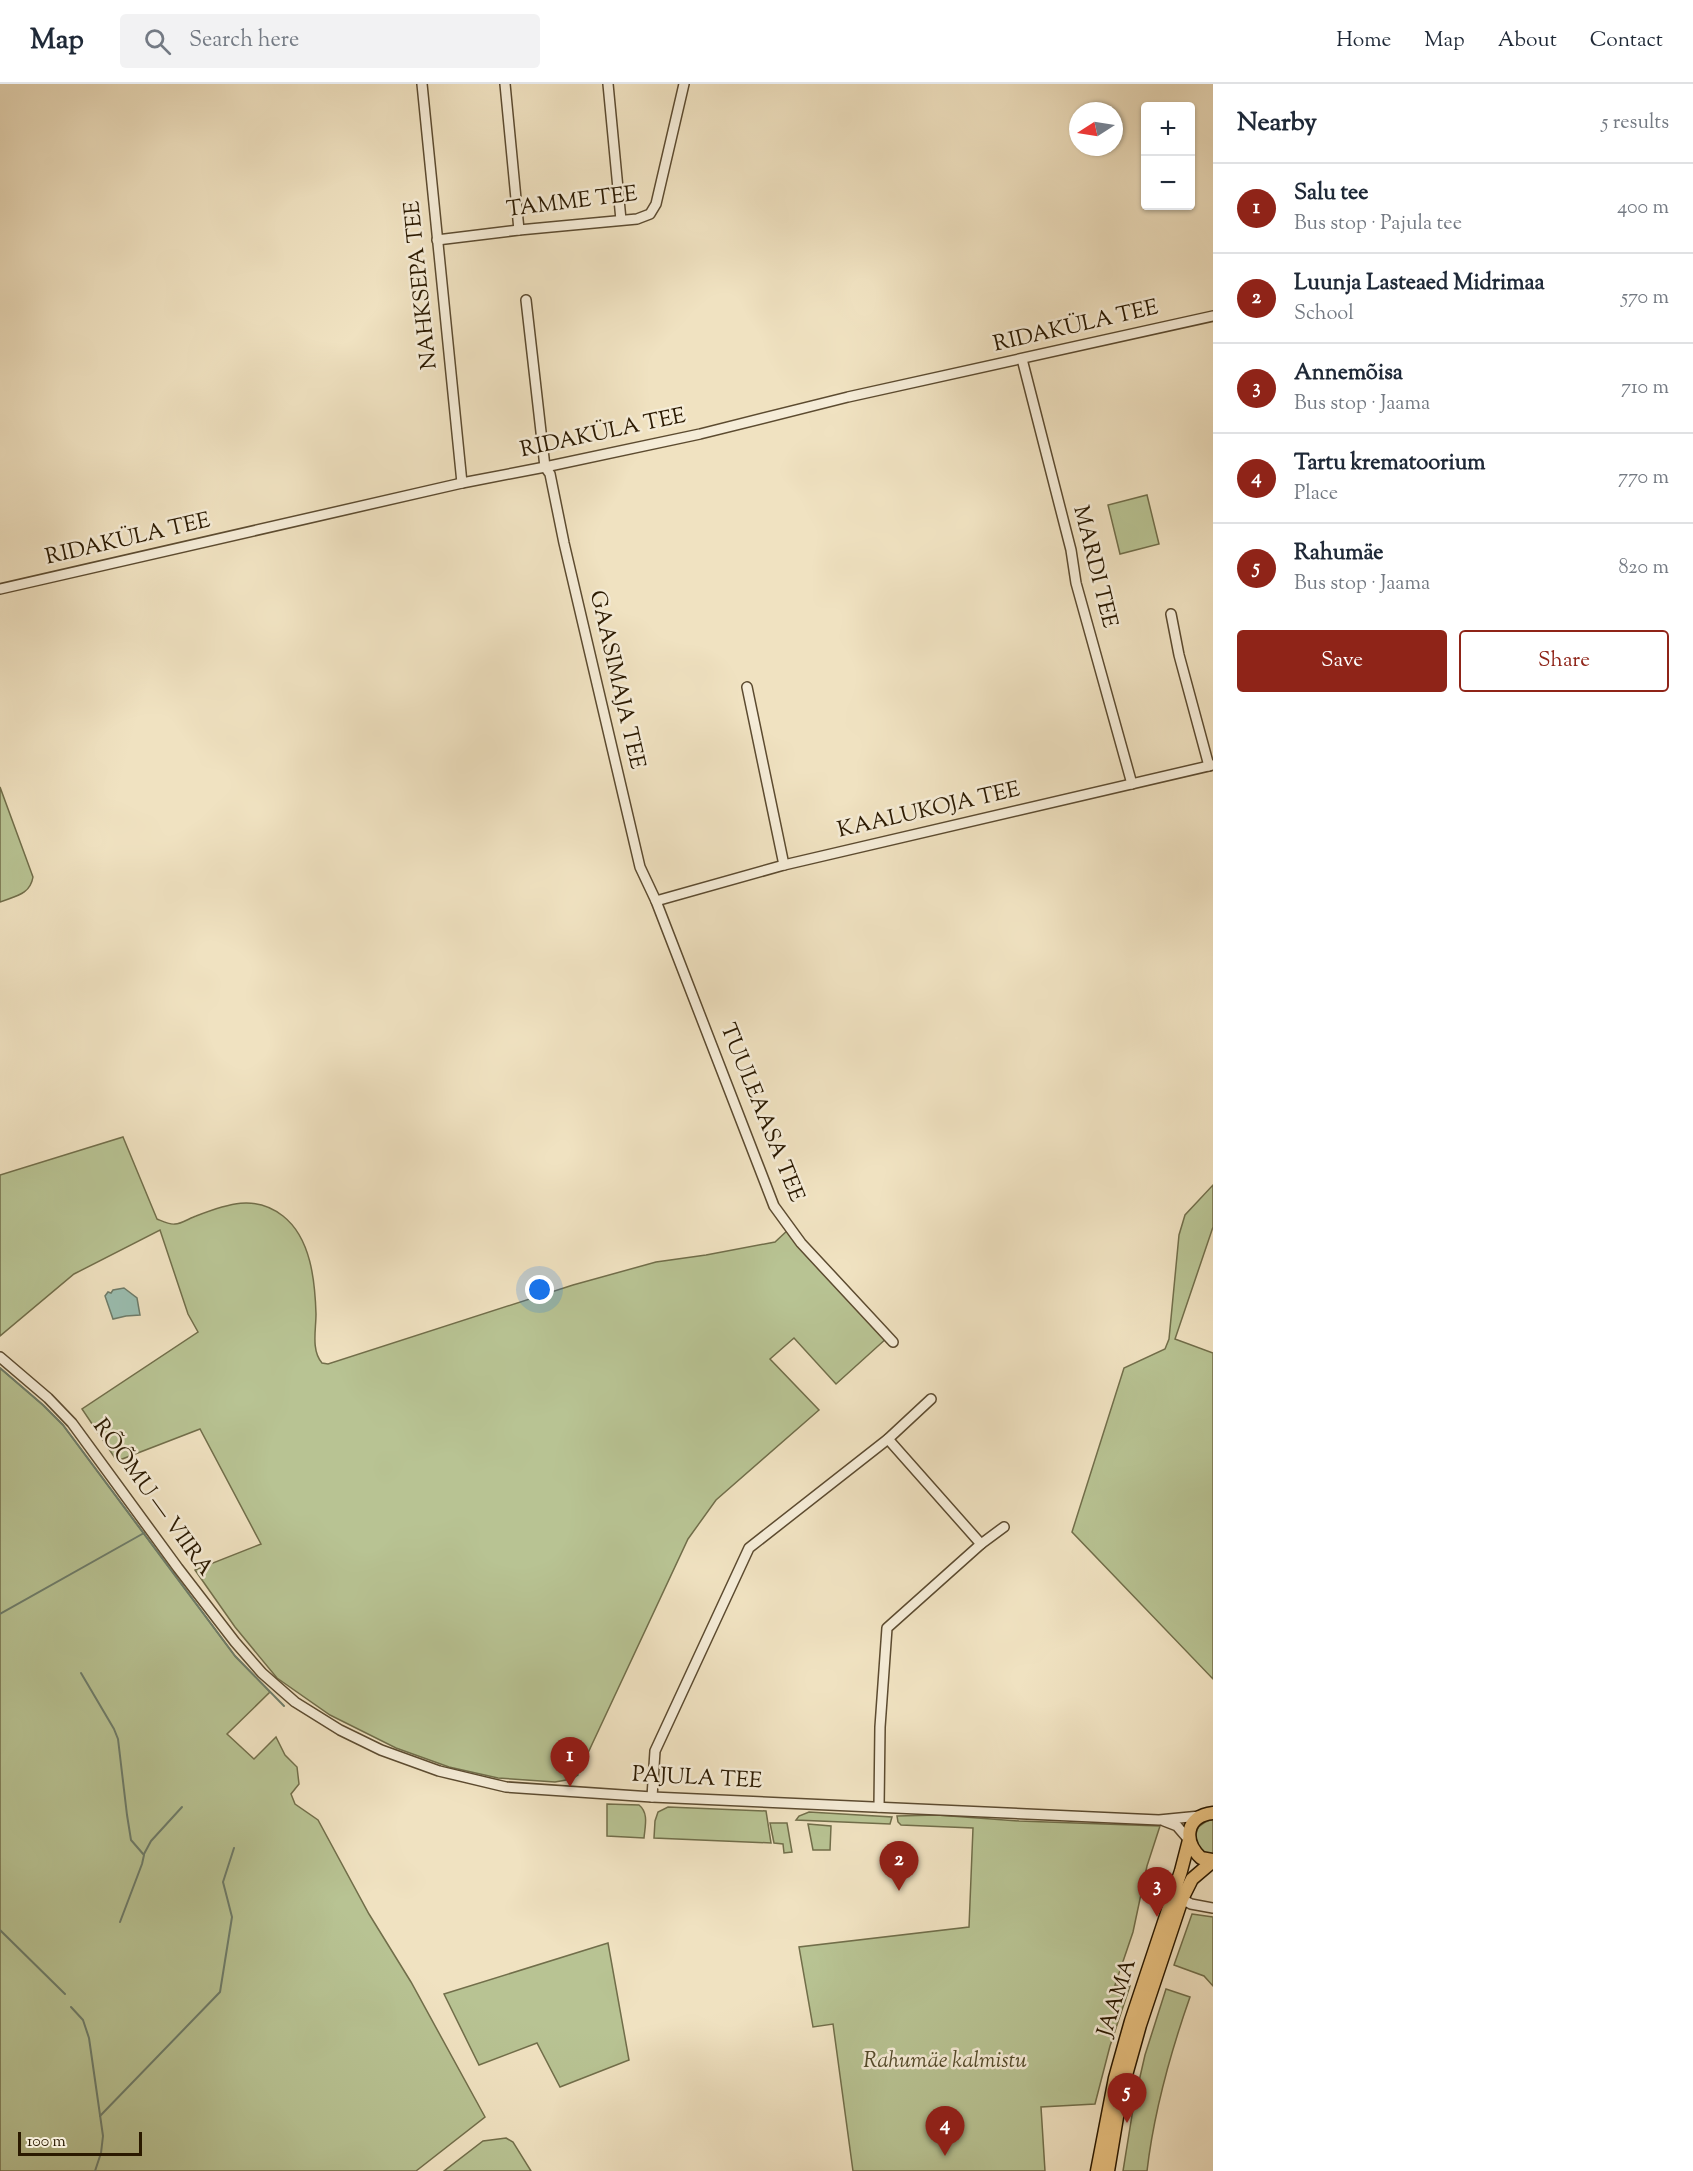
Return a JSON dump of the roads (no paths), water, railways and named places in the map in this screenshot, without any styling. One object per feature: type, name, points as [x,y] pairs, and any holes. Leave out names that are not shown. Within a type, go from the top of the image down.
[{"type":"main road","points":[[1208,1814],[1213,1803]]},
{"type":"main road","name":"JAAMA","points":[[1097,2171],[1118,2067],[1181,1871],[1189,1831],[1193,1822],[1208,1814]]},
{"type":"main road","points":[[1189,1840],[1192,1848],[1201,1858],[1213,1861]]},
{"type":"main road","name":"JAAMA","points":[[1108,2171],[1120,2093],[1182,1899],[1191,1879],[1213,1861]]},
{"type":"street","name":"NAHKSEPA TEE","points":[[422,84],[462,483]]},
{"type":"street","points":[[505,84],[519,230]]},
{"type":"street","points":[[608,84],[621,220]]},
{"type":"street","name":"TAMME TEE","points":[[437,240],[637,219],[650,214],[656,204],[684,84]]},
{"type":"street","name":"GAASIMAJA TEE","points":[[526,300],[545,467],[550,474],[640,867],[656,900]]},
{"type":"street","name":"RIDAKÜLA TEE","points":[[0,590],[462,483],[700,434],[848,397],[1213,316]]},
{"type":"street","name":"MARDI TEE","points":[[1022,359],[1071,550],[1076,583],[1132,784]]},
{"type":"street","points":[[1171,614],[1179,655],[1211,765]]},
{"type":"street","points":[[747,687],[784,865]]},
{"type":"street","name":"KAALUKOJA TEE","points":[[656,900],[784,865],[1211,765]]},
{"type":"street","name":"TUULEAASA TEE","points":[[656,900],[774,1206],[801,1243],[893,1342]]},
{"type":"street","name":"RÕÕMU — VIIRA","points":[[0,1357],[48,1398],[72,1423],[178,1568],[262,1673]]},
{"type":"street","points":[[652,1797],[655,1751],[749,1548],[888,1439],[931,1399]]},
{"type":"street","points":[[888,1439],[981,1544]]},
{"type":"street","points":[[879,1807],[880,1727],[887,1628],[981,1544],[1004,1527]]},
{"type":"street","name":"PAJULA TEE","points":[[262,1673],[295,1702],[340,1730],[381,1750],[439,1771],[506,1787],[652,1797],[1159,1820]]},
{"type":"street","points":[[1159,1820],[1208,1814]]},
{"type":"street","points":[[1159,1820],[1177,1826],[1189,1840]]},
{"type":"street","points":[[1182,1899],[1191,1904],[1213,1908]]},
{"type":"water","points":[[124,1288],[137,1298],[140,1315],[113,1319],[105,1296],[108,1292]]},
{"type":"waterway","points":[[0,1368],[63,1425],[235,1656],[284,1706]]},
{"type":"waterway","points":[[0,1614],[144,1533]]},
{"type":"waterway","points":[[81,1673],[118,1739],[131,1840],[144,1855],[120,1922]]},
{"type":"waterway","points":[[144,1854],[151,1841],[182,1807]]},
{"type":"waterway","points":[[100,2116],[220,1992],[232,1917],[223,1882],[234,1848]]},
{"type":"waterway","points":[[0,1930],[65,1994]]},
{"type":"waterway","points":[[71,2007],[83,2020],[89,2038],[103,2136],[101,2153],[95,2171]]},
{"type":"place","name":"Salu tee","points":[[570,1787]]},
{"type":"place","name":"Luunja Lasteaed Midrimaa","points":[[899,1891]]},
{"type":"place","name":"Annemõisa","points":[[1157,1917]]},
{"type":"place","name":"Rahumäe","points":[[1127,2123]]},
{"type":"place","name":"Tartu krematoorium","points":[[945,2156]]},
{"type":"park label","name":"Rahumäe kalmistu","points":[[945,2062]]}]
